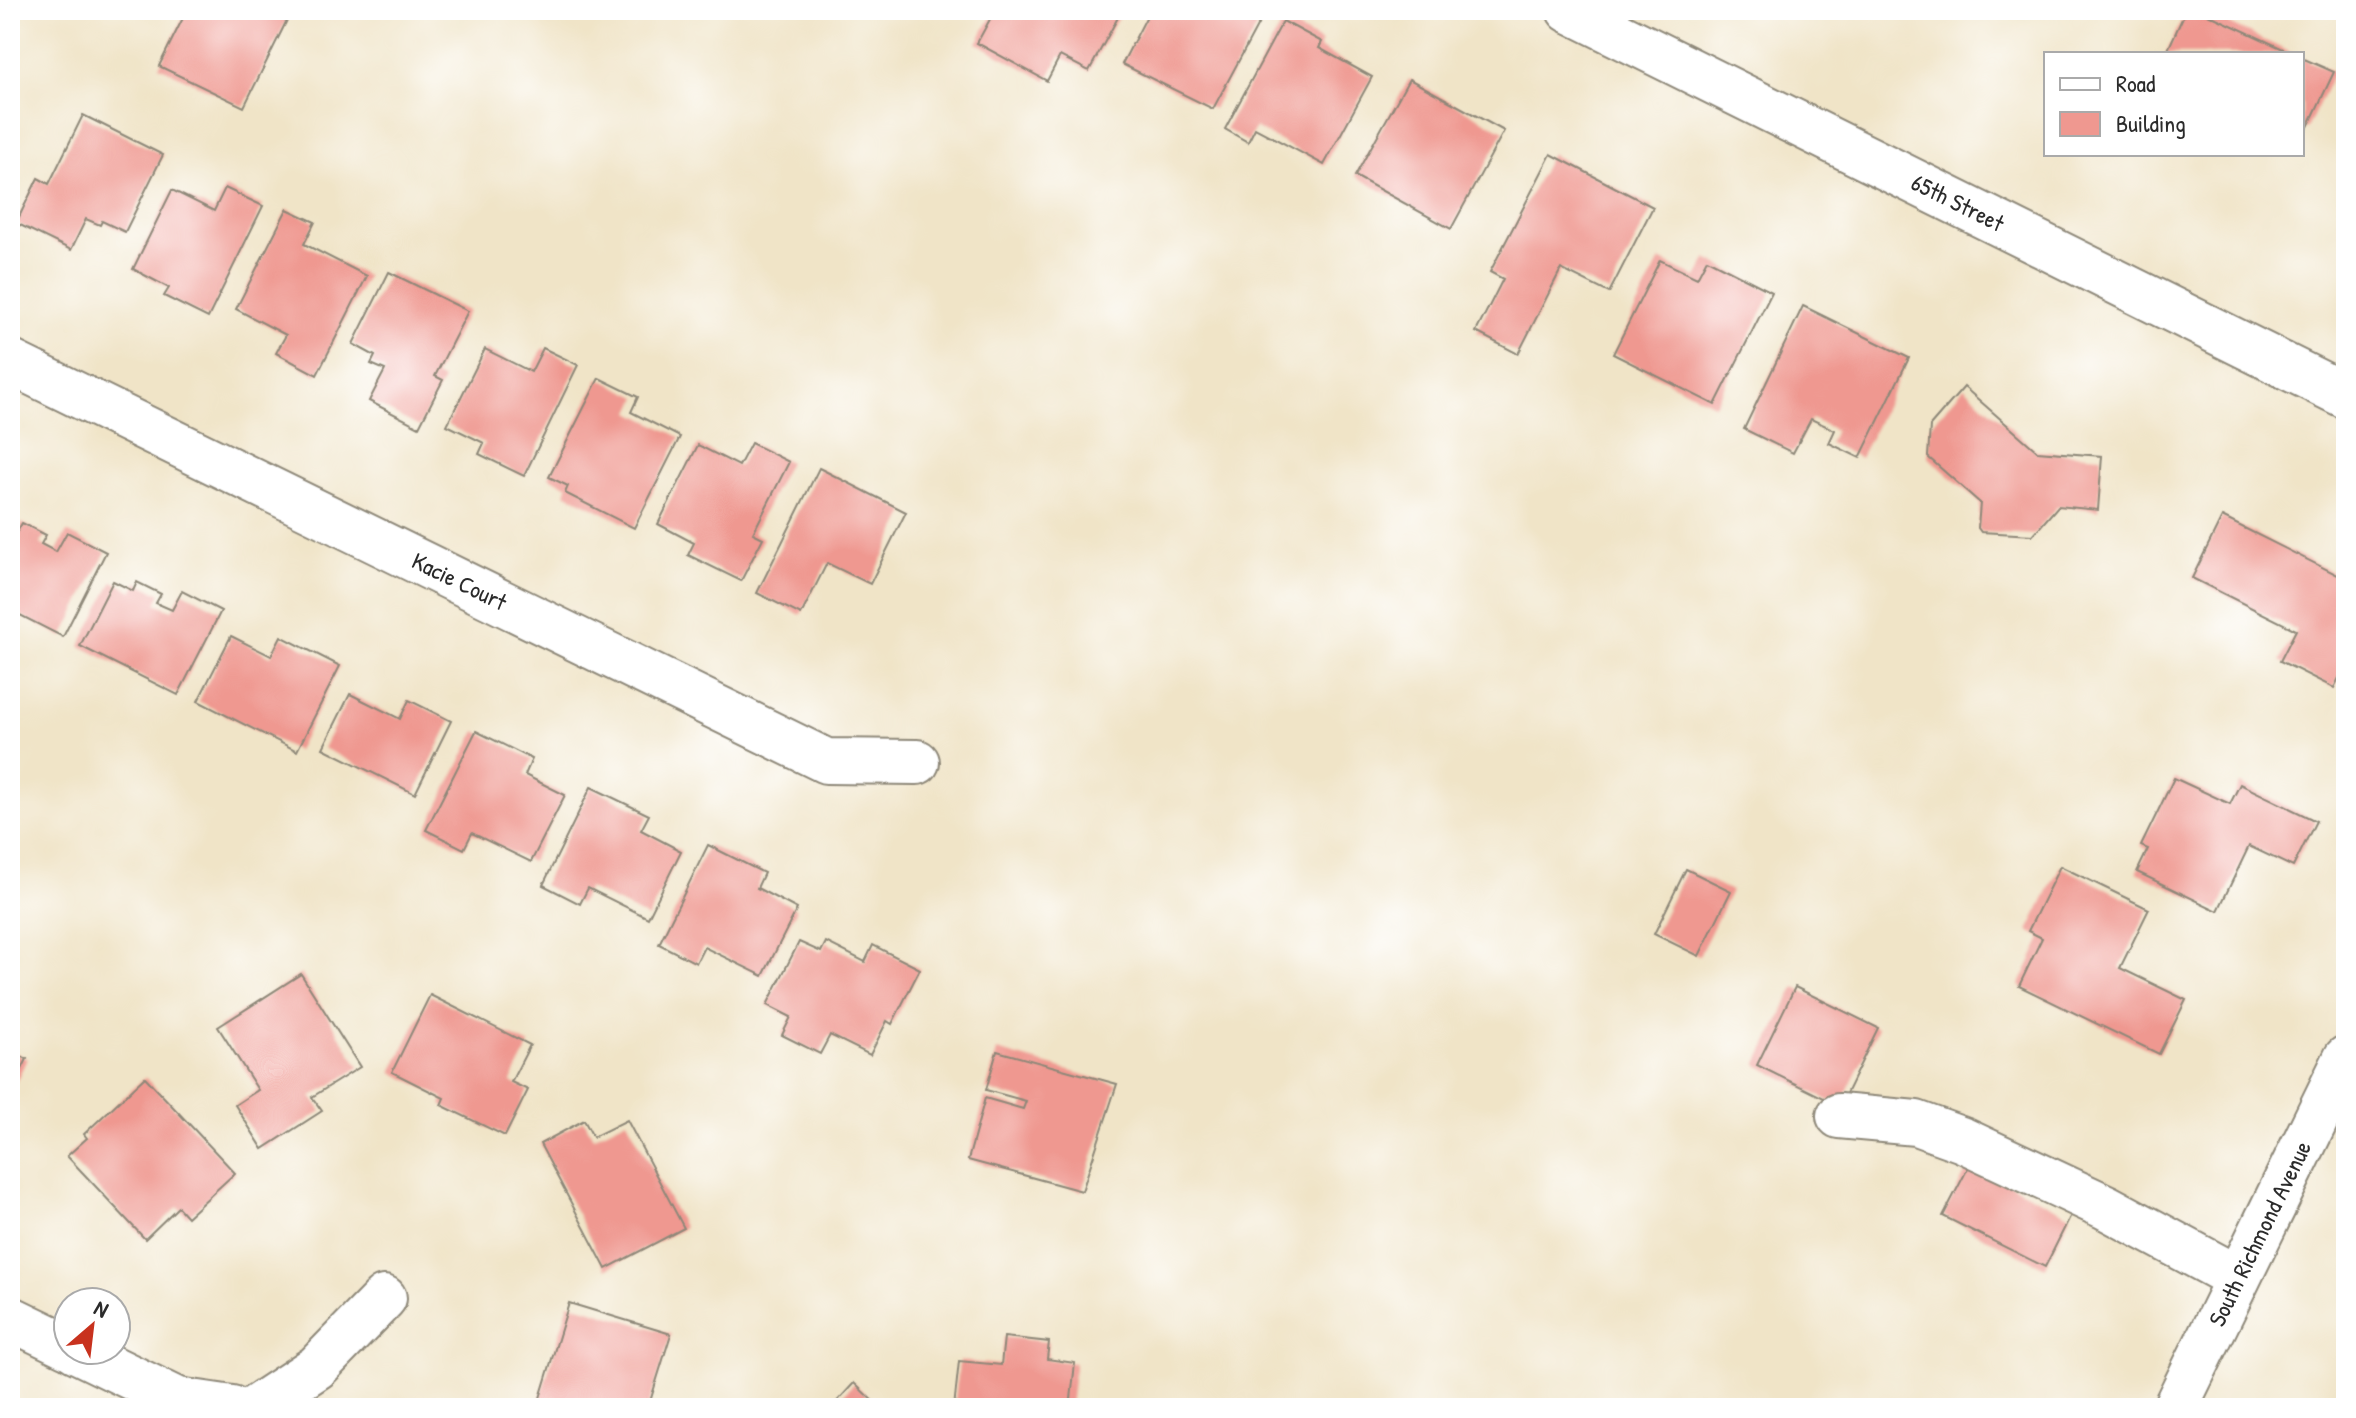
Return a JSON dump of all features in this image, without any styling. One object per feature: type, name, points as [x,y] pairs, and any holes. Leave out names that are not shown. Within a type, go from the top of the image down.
[{"type":"street","name":"65th Street","points":[[1569,10],[2346,396]]},
{"type":"street","name":"Kacie Court","points":[[10,362],[826,761],[917,762]]},
{"type":"street","name":"South Richmond Avenue","points":[[2175,1408],[2346,1058]]},
{"type":"street","points":[[1839,1116],[1916,1123],[1963,1140],[2106,1207],[2238,1278]]},
{"type":"street","points":[[255,1408],[317,1367],[384,1298]]},
{"type":"street","points":[[10,1318],[52,1338]]},
{"type":"street","points":[[108,1366],[178,1400],[232,1408]]},
{"type":"building","points":[[187,10],[292,10],[244,107],[159,66]]},
{"type":"building","points":[[995,10],[1122,10],[1089,71],[1060,56],[1047,81],[977,43]]},
{"type":"building","points":[[1150,10],[1240,10],[1260,21],[1213,109],[1122,64]]},
{"type":"building","points":[[2186,10],[2199,10],[2290,52],[2167,52]]},
{"type":"building","points":[[1283,21],[1322,42],[1319,48],[1372,77],[1324,165],[1255,128],[1248,142],[1225,129]]},
{"type":"building","points":[[2304,59],[2334,72],[2307,129],[2304,128]]},
{"type":"building","points":[[1409,79],[1504,131],[1451,229],[1355,176]]},
{"type":"building","points":[[83,115],[163,155],[125,232],[102,221],[100,225],[86,219],[71,250],[16,223],[38,178],[49,184]]},
{"type":"building","points":[[1551,154],[1653,207],[1609,293],[1561,269],[1518,354],[1476,332],[1503,279],[1490,272]]},
{"type":"building","points":[[225,188],[263,206],[208,318],[164,296],[169,288],[133,269],[172,190],[214,211]]},
{"type":"building","points":[[287,209],[315,222],[304,244],[367,276],[317,375],[276,353],[286,335],[236,309]]},
{"type":"building","points":[[1707,259],[1772,292],[1715,405],[1613,354],[1660,260],[1697,278]]},
{"type":"building","points":[[389,272],[468,311],[435,376],[443,380],[419,427],[369,401],[385,370],[371,364],[375,356],[353,344]]},
{"type":"building","points":[[1803,306],[1909,358],[1860,458],[1829,443],[1835,430],[1811,419],[1793,453],[1744,429]]},
{"type":"building","points":[[543,348],[578,365],[524,476],[479,454],[484,443],[447,425],[485,349],[531,372]]},
{"type":"building","points":[[599,378],[638,397],[631,412],[680,437],[634,528],[565,493],[568,486],[549,477]]},
{"type":"building","points":[[1964,387],[2037,451],[2102,456],[2098,510],[2058,506],[2033,535],[1981,532],[1978,528],[1980,503],[1928,457],[1930,426]]},
{"type":"building","points":[[751,443],[789,462],[753,533],[763,538],[741,581],[688,555],[694,543],[658,524],[698,445],[739,466]]},
{"type":"building","points":[[819,468],[906,512],[870,584],[827,563],[801,615],[757,593]]},
{"type":"building","points":[[2222,517],[2346,579],[2346,664],[2334,688],[2280,661],[2296,630],[2192,578]]},
{"type":"building","points":[[22,523],[46,535],[41,544],[56,552],[67,532],[106,552],[63,637],[10,610],[10,529],[17,532]]},
{"type":"building","points":[[113,581],[133,591],[137,582],[161,594],[156,603],[172,610],[182,591],[221,611],[178,695],[80,646]]},
{"type":"building","points":[[231,636],[271,656],[281,636],[340,666],[297,751],[198,701]]},
{"type":"building","points":[[350,694],[400,719],[409,700],[451,721],[415,794],[323,748]]},
{"type":"building","points":[[476,731],[532,759],[525,775],[565,795],[531,862],[472,833],[464,849],[426,830]]},
{"type":"building","points":[[2174,778],[2230,804],[2240,784],[2316,821],[2293,867],[2249,846],[2218,911],[2137,872],[2148,849],[2141,846]]},
{"type":"building","points":[[591,787],[649,815],[641,830],[681,851],[648,918],[588,888],[580,904],[543,885]]},
{"type":"building","points":[[708,845],[764,873],[757,888],[797,909],[763,976],[704,947],[696,963],[659,944]]},
{"type":"building","points":[[2060,866],[2149,909],[2120,968],[2186,1000],[2159,1054],[2019,986],[2042,938],[2028,931]]},
{"type":"building","points":[[1686,869],[1731,891],[1699,956],[1654,934]]},
{"type":"building","points":[[799,942],[821,952],[826,942],[865,962],[873,945],[920,969],[892,1024],[887,1021],[870,1055],[830,1035],[820,1054],[782,1035],[791,1017],[767,1005]]},
{"type":"building","points":[[301,974],[360,1067],[312,1097],[322,1111],[263,1149],[235,1105],[258,1090],[218,1027]]},
{"type":"building","points":[[1795,987],[1878,1028],[1840,1106],[1757,1065]]},
{"type":"building","points":[[430,995],[530,1045],[511,1082],[528,1090],[505,1136],[441,1105],[444,1098],[392,1072]]},
{"type":"building","points":[[10,1050],[27,1059],[10,1094]]},
{"type":"building","points":[[997,1051],[1117,1084],[1082,1191],[968,1160],[985,1098],[1023,1109],[1026,1101],[986,1090]]},
{"type":"building","points":[[145,1077],[235,1173],[187,1217],[178,1207],[145,1239],[67,1156],[87,1138],[84,1134]]},
{"type":"building","points":[[584,1120],[593,1137],[627,1120],[684,1228],[606,1269],[540,1144]]},
{"type":"building","points":[[1970,1164],[2071,1215],[2045,1267],[1943,1216]]},
{"type":"building","points":[[569,1303],[671,1334],[648,1408],[537,1408]]},
{"type":"building","points":[[1004,1337],[1049,1342],[1047,1359],[1075,1363],[1070,1408],[954,1408],[959,1361],[1001,1365]]},
{"type":"building","points":[[854,1383],[880,1408],[831,1408]]}]
